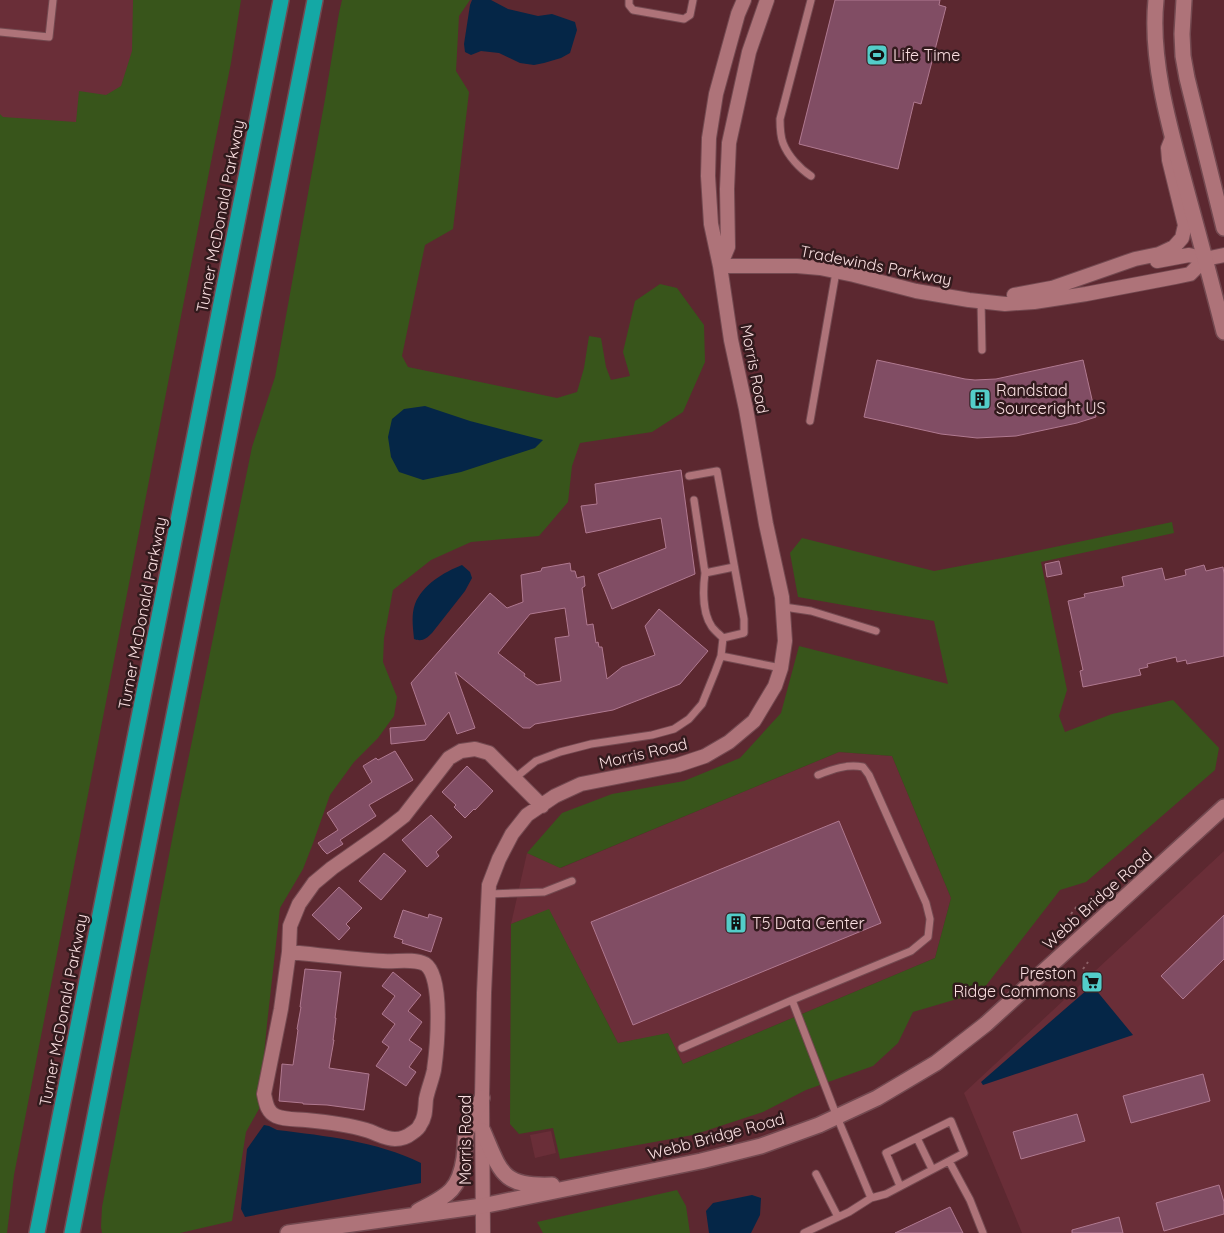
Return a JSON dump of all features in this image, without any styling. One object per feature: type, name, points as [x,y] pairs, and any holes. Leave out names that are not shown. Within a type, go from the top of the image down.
[{"type":"highway","name":"Turner McDonald Parkway","points":[[37,1233],[281,0]]},
{"type":"highway","points":[[72,1233],[315,0]]},
{"type":"street","name":"Morris Road","points":[[483,1233],[482,1098],[488,894],[489,885],[499,859],[512,834],[528,815],[555,796],[580,784],[678,766],[705,756],[721,747],[754,721],[775,686],[781,668],[785,641],[784,607],[766,524],[746,409],[731,340],[720,266],[710,224],[708,176],[710,138],[716,94],[738,14],[744,0]]},
{"type":"street","points":[[1156,0],[1156,47],[1172,138],[1224,332]]},
{"type":"street","points":[[1184,0],[1183,56],[1224,228]]},
{"type":"street","name":"Morris Road","points":[[720,266],[728,247],[727,189],[729,143],[749,52],[763,1]]},
{"type":"street","name":"Tradewinds Parkway","points":[[1049,289],[1135,259],[1159,254],[1174,247],[1182,238],[1185,225],[1169,160],[1168,148],[1172,138]]},
{"type":"street","name":"Tradewinds Parkway","points":[[988,302],[1187,255],[1205,259],[1224,255]]},
{"type":"street","name":"Tradewinds Parkway","points":[[720,266],[797,266],[836,272],[916,291],[1005,304],[1034,302],[1086,294],[1190,274],[1205,259]]},
{"type":"street","points":[[289,952],[385,961],[415,961],[422,962],[431,970],[436,992],[438,1018],[433,1071],[426,1100],[425,1115],[421,1125],[403,1138],[394,1139],[339,1123],[285,1118],[275,1115],[266,1108],[264,1094],[281,1008],[289,952],[290,926],[299,904],[314,883],[404,816],[449,758],[460,751],[475,749],[489,752],[542,806]]},
{"type":"street","name":"Webb Bridge Road","points":[[288,1233],[482,1206],[701,1161],[761,1146],[837,1117],[878,1098],[936,1063],[986,1024],[1224,807]]},
{"type":"street","points":[[409,1216],[444,1197],[456,1185],[463,1167],[466,1133],[482,1098]]},
{"type":"street","points":[[483,1131],[499,1167],[510,1179],[518,1183],[537,1186],[591,1184]]},
{"type":"lane","points":[[0,32],[49,37],[53,0]]},
{"type":"lane","points":[[629,0],[629,5],[633,10],[684,19],[690,15],[693,0]]},
{"type":"lane","points":[[811,0],[780,119],[780,132],[783,144],[789,154],[803,171],[812,176]]},
{"type":"lane","points":[[810,421],[836,272]]},
{"type":"lane","points":[[982,350],[988,302]]},
{"type":"lane","points":[[689,476],[717,471],[744,619],[744,633],[723,638]]},
{"type":"lane","points":[[515,778],[536,761],[560,752],[591,744],[652,735],[674,728],[689,719],[702,704],[716,672],[721,656],[723,638],[708,620],[703,595],[705,573],[694,500]]},
{"type":"lane","points":[[705,573],[734,568]]},
{"type":"lane","points":[[784,607],[811,612],[876,631]]},
{"type":"lane","points":[[721,656],[781,668]]},
{"type":"lane","points":[[682,1048],[912,951],[928,937],[930,919],[926,903],[869,775],[863,767],[853,765],[818,775]]},
{"type":"lane","points":[[488,894],[544,892],[572,881]]},
{"type":"lane","points":[[792,1000],[837,1117],[871,1198]]},
{"type":"lane","points":[[804,1233],[849,1212],[871,1198],[886,1194],[964,1153],[951,1121],[886,1153],[900,1186]]},
{"type":"lane","points":[[917,1138],[932,1169]]},
{"type":"lane","points":[[949,1161],[970,1200],[983,1233]]},
{"type":"lane","points":[[816,1174],[838,1217]]},
{"type":"path","points":[[1071,914],[1077,906]]},
{"type":"path","points":[[1083,969],[1088,962]]},
{"type":"shaded area","points":[[0,0],[234,0],[211,162],[0,123]]},
{"type":"shaded area","points":[[839,752],[892,756],[951,898],[935,958],[683,1064],[668,1034],[618,1043],[549,910],[511,924],[527,853],[561,868]]},
{"type":"shaded area","points":[[1224,851],[1224,1233],[1022,1233],[964,1093]]},
{"type":"shaded area","points":[[551,1131],[556,1153],[535,1158],[530,1135]]},
{"type":"green space","points":[[133,0],[241,0],[231,63],[14,1175],[7,1233],[0,1233],[0,114],[3,117],[76,122],[79,91],[106,95],[121,86],[132,51]]},
{"type":"green space","points":[[342,0],[470,0],[459,16],[456,71],[469,92],[453,229],[425,245],[402,356],[408,367],[557,398],[577,392],[584,368],[589,336],[601,338],[606,367],[611,380],[630,376],[623,352],[635,301],[660,284],[677,288],[704,325],[705,362],[683,412],[652,432],[580,443],[572,466],[568,502],[539,536],[471,542],[431,560],[393,590],[384,638],[383,662],[397,697],[394,716],[378,738],[354,762],[330,795],[303,869],[280,908],[259,1109],[246,1132],[232,1221],[180,1233],[102,1233],[102,1207],[174,829],[252,447],[275,377]]},
{"type":"green space","points":[[1172,522],[1174,533],[1041,562],[1067,690],[1059,716],[1065,732],[1112,714],[1173,700],[1219,748],[1215,770],[1086,882],[1060,890],[981,992],[913,1012],[898,1043],[873,1066],[806,1090],[763,1112],[693,1135],[560,1159],[553,1128],[519,1134],[510,1124],[511,924],[549,909],[618,1043],[668,1033],[683,1064],[935,958],[951,898],[892,756],[839,752],[560,868],[527,853],[562,813],[612,794],[684,781],[740,758],[781,713],[799,646],[948,684],[934,621],[798,597],[790,553],[802,538],[934,571]]},
{"type":"green space","points":[[677,1190],[686,1206],[690,1233],[543,1233],[537,1222]]},
{"type":"water","points":[[472,0],[491,0],[508,9],[538,16],[552,14],[575,22],[577,30],[570,53],[561,58],[534,65],[520,63],[499,53],[481,51],[471,55],[465,52],[464,44]]},
{"type":"water","points":[[425,406],[470,421],[543,440],[535,448],[461,472],[423,480],[399,472],[391,457],[388,437],[392,419],[404,409]]},
{"type":"water","points":[[462,565],[470,572],[472,578],[465,591],[430,635],[422,640],[414,639],[413,613],[418,597],[434,580]]},
{"type":"water","points":[[1088,989],[1096,990],[1133,1035],[983,1085],[981,1082]]},
{"type":"water","points":[[264,1125],[277,1130],[351,1140],[386,1149],[421,1163],[421,1183],[245,1217],[241,1209],[247,1149]]},
{"type":"water","points":[[752,1195],[761,1198],[760,1215],[751,1233],[709,1233],[706,1211],[713,1203]]},
{"type":"building","name":"Life Time","points":[[835,0],[940,0],[939,5],[946,7],[921,104],[914,102],[898,169],[799,144]]},
{"type":"building","name":"Randstad Sourceright US","points":[[877,360],[975,380],[996,379],[1083,360],[1096,417],[1016,436],[977,438],[941,434],[864,417]]},
{"type":"building","points":[[681,470],[695,574],[612,609],[598,574],[666,548],[661,518],[586,533],[581,506],[597,504],[595,484]]},
{"type":"building","points":[[1059,561],[1062,574],[1047,577],[1045,564]]},
{"type":"building","points":[[570,563],[571,571],[575,571],[577,578],[584,576],[585,586],[582,588],[587,625],[593,624],[596,643],[598,642],[599,647],[602,647],[607,679],[622,667],[655,655],[645,626],[659,609],[708,651],[680,684],[613,710],[535,724],[530,728],[523,728],[455,672],[475,728],[457,734],[449,712],[425,740],[391,744],[390,728],[426,725],[411,683],[490,593],[507,608],[523,602],[521,575],[541,571],[542,568]],"holes":[[[565,608],[569,636],[555,638],[561,681],[537,685],[498,653],[530,614]]]},
{"type":"building","points":[[1204,565],[1206,571],[1223,567],[1224,656],[1187,664],[1186,660],[1177,662],[1176,657],[1147,664],[1148,667],[1139,669],[1141,675],[1083,687],[1080,671],[1083,670],[1068,601],[1085,597],[1084,594],[1124,586],[1122,577],[1162,568],[1165,580],[1186,575],[1185,570]]},
{"type":"building","points":[[395,751],[413,780],[369,805],[376,816],[340,840],[343,844],[327,854],[318,843],[338,830],[327,813],[372,782],[363,766],[376,758],[378,760]]},
{"type":"building","points":[[467,766],[493,791],[465,818],[454,807],[456,805],[442,792]]},
{"type":"building","points":[[431,815],[452,837],[436,852],[439,856],[427,867],[402,840]]},
{"type":"building","name":"T5 Data Center","points":[[839,821],[881,923],[633,1025],[591,922]]},
{"type":"building","points":[[384,853],[406,871],[381,900],[359,881]]},
{"type":"building","points":[[339,887],[362,908],[346,924],[350,928],[339,940],[312,915]]},
{"type":"building","points":[[403,910],[428,918],[429,914],[442,918],[431,952],[402,943],[403,940],[394,937]]},
{"type":"building","points":[[1224,915],[1224,959],[1183,999],[1161,976]]},
{"type":"building","points":[[305,969],[341,972],[329,1068],[369,1074],[364,1110],[279,1101],[282,1064],[293,1065]]},
{"type":"building","points":[[393,972],[421,995],[408,1011],[422,1022],[409,1040],[422,1049],[409,1067],[416,1072],[406,1086],[376,1066],[389,1047],[382,1042],[395,1024],[382,1014],[395,996],[382,986]]},
{"type":"building","points":[[1203,1074],[1210,1101],[1131,1123],[1123,1096]]},
{"type":"building","points":[[1077,1114],[1085,1141],[1021,1159],[1013,1132]]},
{"type":"building","points":[[1219,1185],[1224,1202],[1224,1214],[1164,1231],[1156,1203]]},
{"type":"building","points":[[950,1207],[963,1233],[895,1233]]},
{"type":"building","points":[[1119,1217],[1123,1233],[1072,1233],[1072,1230]]},
{"type":"place","name":"Life Time","points":[[877,55]]},
{"type":"place","name":"Randstad Sourceright US","points":[[980,399]]},
{"type":"place","name":"T5 Data Center","points":[[736,923]]},
{"type":"place","name":"Preston Ridge Commons","points":[[1092,982]]}]
